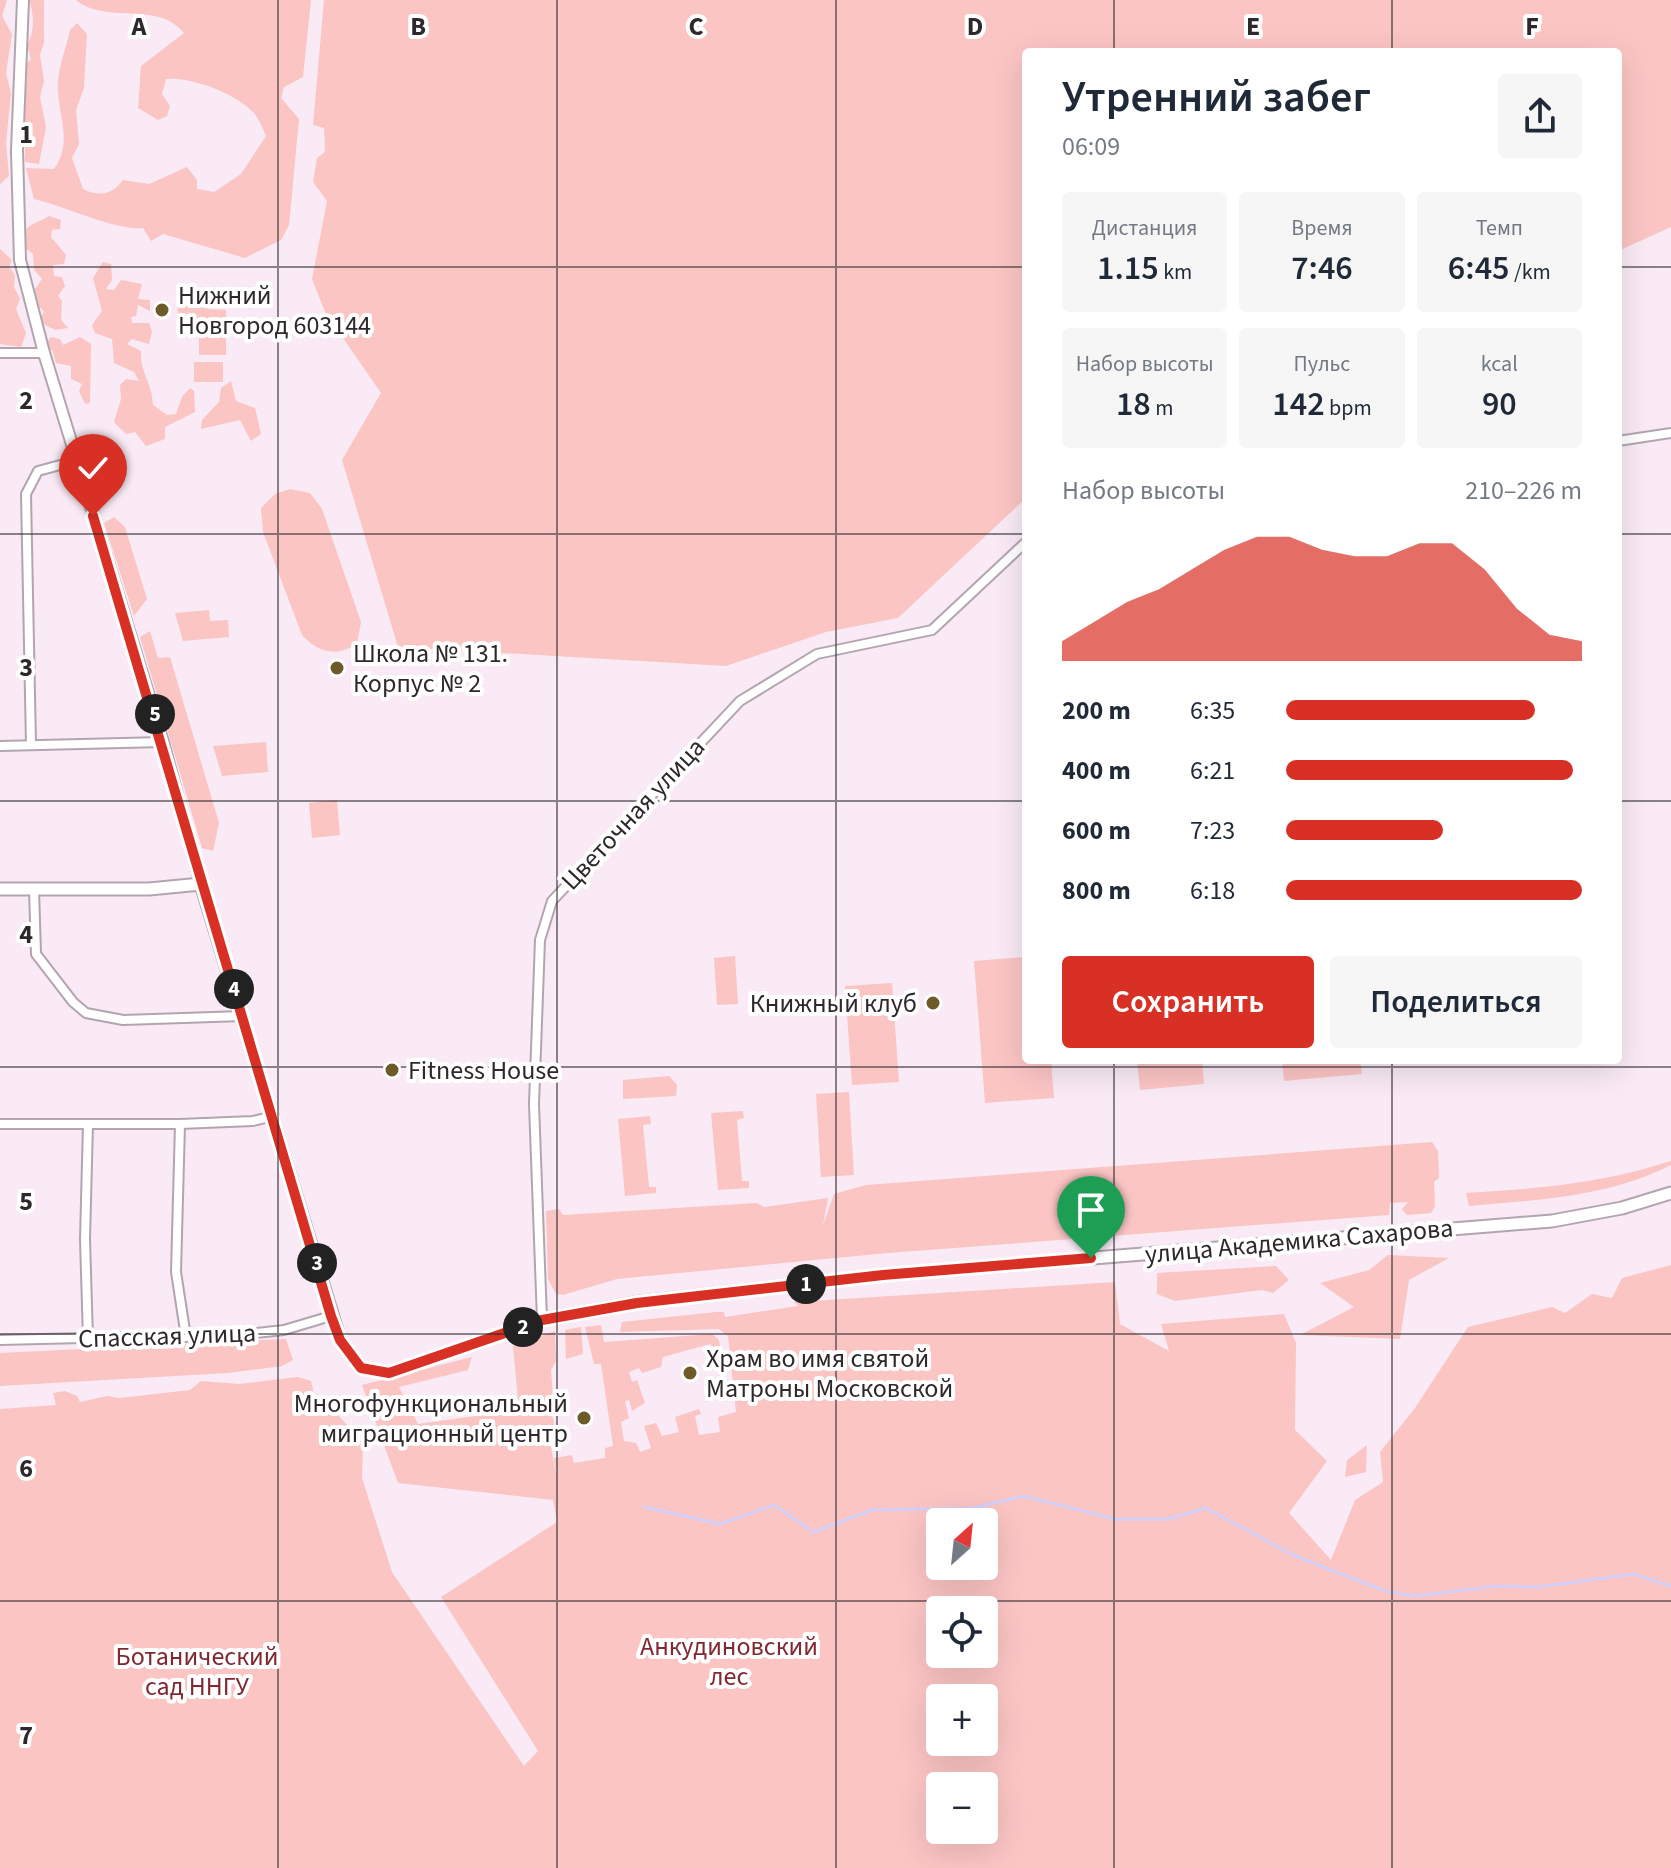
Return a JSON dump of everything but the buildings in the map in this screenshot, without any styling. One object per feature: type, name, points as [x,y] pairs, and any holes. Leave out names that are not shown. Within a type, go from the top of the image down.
[{"type":"main road","points":[[0,889],[149,889],[201,884],[274,1116],[331,1316]]},
{"type":"main road","name":"улица Академика Сахарова","points":[[331,1316],[340,1340],[361,1368],[389,1373],[542,1320],[641,1302],[883,1275],[1552,1221],[1622,1208],[1671,1193]]},
{"type":"street","points":[[23,0],[17,151],[19,245],[44,353],[163,742],[201,884]]},
{"type":"street","points":[[0,353],[44,353]]},
{"type":"street","points":[[1622,440],[1671,433]]},
{"type":"street","points":[[31,745],[26,494],[38,471],[75,461]]},
{"type":"street","name":"Цветочная улица","points":[[542,1320],[534,1104],[540,940],[552,901],[740,701],[817,654],[932,630],[1022,546]]},
{"type":"street","points":[[0,746],[163,742]]},
{"type":"street","points":[[34,889],[36,954],[73,1002],[86,1013],[102,1019],[123,1020],[243,1016]]},
{"type":"street","points":[[0,1124],[180,1124],[253,1121],[274,1116]]},
{"type":"street","points":[[88,1124],[85,1239],[88,1339]]},
{"type":"street","points":[[180,1124],[176,1272],[186,1337]]},
{"type":"street","name":"Спасская улица","points":[[0,1340],[186,1337],[284,1330],[331,1316]]},
{"type":"green space","points":[[0,0],[7,0],[2,16],[12,34],[6,73],[11,93],[6,143],[9,176],[0,184]]},
{"type":"green space","points":[[29,0],[44,0],[44,43],[40,55],[44,81],[40,97],[46,127],[39,164],[25,162],[25,65],[31,59],[27,45],[33,23]]},
{"type":"green space","points":[[76,0],[311,0],[303,77],[284,87],[281,98],[299,119],[289,225],[281,240],[245,258],[163,234],[151,241],[143,228],[119,226],[34,199],[26,168],[54,169],[62,150],[64,132],[58,77],[70,30],[77,23],[87,34],[84,88],[76,110],[79,144],[72,158],[83,189],[105,193],[123,180],[149,184],[187,167],[197,180],[197,189],[214,192],[241,174],[266,136],[256,115],[246,106],[225,93],[188,81],[166,79],[162,94],[170,106],[167,116],[158,120],[138,108],[141,66],[184,33],[160,17],[102,11]]},
{"type":"green space","points":[[324,0],[1671,0],[1671,227],[1622,249],[1622,48],[1022,48],[1022,502],[898,618],[826,632],[726,666],[398,647],[342,460],[381,393],[325,312],[312,279],[327,201],[313,182],[317,158],[325,152],[324,128],[313,125]]},
{"type":"green space","points":[[49,216],[61,220],[60,229],[52,230],[51,237],[66,255],[64,264],[53,265],[54,276],[62,277],[65,286],[58,296],[62,301],[61,320],[68,328],[55,330],[39,322],[44,311],[35,304],[33,292],[42,279],[34,270],[33,254],[24,247],[23,239],[29,227]]},
{"type":"green space","points":[[0,249],[12,260],[9,267],[15,275],[14,287],[20,299],[16,309],[26,333],[21,347],[0,344]]},
{"type":"green space","points":[[103,262],[111,264],[112,280],[106,289],[114,290],[121,280],[142,284],[138,299],[150,300],[150,311],[138,305],[136,316],[131,317],[132,323],[149,323],[152,332],[149,344],[132,339],[127,344],[141,351],[153,405],[167,415],[176,414],[182,397],[190,388],[194,391],[195,412],[165,427],[165,439],[146,446],[135,432],[126,434],[114,422],[121,399],[120,385],[126,379],[139,381],[134,372],[114,363],[112,339],[95,333],[92,325],[102,311],[93,278]]},
{"type":"green space","points":[[198,294],[213,294],[221,299],[207,309],[226,310],[226,355],[199,355],[199,333],[179,326],[177,304]]},
{"type":"green space","points":[[51,337],[60,339],[63,345],[80,337],[91,344],[90,403],[85,404],[79,391],[82,384],[71,379],[71,366],[56,363],[53,352],[45,344]]},
{"type":"green space","points":[[194,362],[223,362],[223,382],[194,382]]},
{"type":"green space","points":[[231,381],[236,401],[255,408],[261,434],[251,441],[240,420],[201,429],[202,420],[219,402],[221,388]]},
{"type":"green space","points":[[290,489],[310,493],[322,509],[361,622],[357,644],[342,651],[321,649],[302,635],[263,532],[261,508],[275,494]]},
{"type":"green space","points":[[114,517],[125,527],[147,599],[134,616],[104,523]]},
{"type":"green space","points":[[209,610],[210,621],[228,620],[229,637],[183,641],[175,613]]},
{"type":"green space","points":[[150,631],[158,658],[170,657],[219,823],[213,851],[202,848],[140,637]]},
{"type":"green space","points":[[266,742],[268,772],[222,776],[213,746]]},
{"type":"green space","points":[[337,800],[340,835],[312,838],[309,803]]},
{"type":"green space","points":[[735,956],[738,1004],[717,1005],[714,958]]},
{"type":"green space","points":[[1022,957],[1022,1064],[1051,1064],[1054,1098],[985,1103],[974,961]]},
{"type":"green space","points":[[892,983],[899,1082],[852,1085],[845,986]]},
{"type":"green space","points":[[1137,1064],[1202,1064],[1204,1084],[1140,1090]]},
{"type":"green space","points":[[1282,1064],[1361,1064],[1362,1074],[1284,1081]]},
{"type":"green space","points":[[669,1076],[677,1085],[676,1096],[623,1099],[623,1080]]},
{"type":"green space","points":[[849,1092],[854,1175],[821,1177],[816,1094]]},
{"type":"green space","points":[[743,1111],[744,1118],[737,1120],[742,1181],[749,1181],[749,1188],[718,1190],[711,1113]]},
{"type":"green space","points":[[650,1116],[651,1124],[643,1125],[649,1187],[656,1187],[656,1193],[625,1196],[618,1119]]},
{"type":"green space","points":[[1432,1142],[1438,1151],[1439,1178],[1434,1182],[1435,1206],[1431,1213],[1407,1215],[1402,1209],[1408,1202],[1390,1203],[1389,1215],[888,1253],[617,1279],[563,1295],[556,1294],[548,1279],[546,1211],[559,1209],[563,1215],[757,1203],[764,1207],[828,1198],[823,1225],[834,1194],[866,1185]]},
{"type":"green space","points":[[1671,1161],[1671,1165],[1647,1176],[1572,1195],[1469,1206],[1466,1193],[1570,1184],[1621,1175]]},
{"type":"green space","points":[[1388,1255],[1449,1258],[1409,1280],[1400,1339],[1300,1335],[1354,1307],[1320,1283],[1369,1270]]},
{"type":"green space","name":"Анкудиновский лес","points":[[1671,1265],[1671,1868],[0,1868],[0,1409],[56,1405],[53,1393],[65,1391],[77,1396],[80,1402],[107,1396],[119,1398],[190,1390],[201,1381],[239,1384],[298,1377],[311,1381],[315,1398],[331,1407],[363,1443],[362,1478],[392,1572],[524,1766],[538,1751],[441,1597],[557,1522],[553,1500],[398,1483],[362,1385],[472,1357],[468,1370],[399,1387],[418,1424],[519,1410],[513,1346],[555,1331],[556,1361],[551,1370],[553,1398],[548,1414],[553,1418],[555,1429],[549,1436],[556,1475],[554,1458],[572,1455],[574,1463],[605,1458],[605,1448],[613,1446],[601,1364],[594,1364],[585,1327],[601,1325],[604,1342],[712,1334],[719,1340],[726,1383],[720,1393],[715,1348],[710,1344],[663,1357],[661,1367],[642,1373],[639,1368],[629,1372],[632,1382],[637,1380],[645,1403],[632,1411],[629,1400],[625,1401],[629,1418],[621,1422],[624,1441],[636,1443],[640,1452],[651,1448],[644,1426],[656,1423],[662,1436],[679,1432],[675,1417],[699,1409],[701,1414],[695,1416],[699,1435],[720,1432],[718,1417],[736,1412],[728,1336],[719,1329],[620,1332],[622,1322],[716,1312],[724,1312],[725,1317],[798,1306],[794,1302],[1115,1282],[1120,1324],[1169,1351],[1161,1324],[1284,1314],[1296,1343],[1295,1430],[1327,1461],[1289,1513],[1331,1560],[1355,1500],[1383,1482],[1380,1452],[1415,1408],[1468,1327],[1552,1307],[1565,1313],[1592,1294],[1612,1298],[1622,1278]]},
{"type":"green space","points":[[1276,1266],[1289,1280],[1273,1293],[1262,1290],[1175,1301],[1157,1294],[1157,1273]]},
{"type":"green space","points":[[581,1327],[583,1354],[566,1359],[565,1330]]},
{"type":"green space","points":[[286,1339],[293,1360],[282,1366],[228,1373],[0,1386],[0,1353]]},
{"type":"green space","points":[[1367,1445],[1366,1472],[1345,1477],[1347,1460]]},
{"type":"waterway","points":[[645,1507],[720,1524],[774,1505],[814,1532],[872,1510],[972,1508],[1024,1496],[1115,1519],[1169,1519],[1206,1508],[1293,1555],[1382,1590],[1414,1596],[1498,1586],[1538,1587],[1634,1574],[1671,1586]]},
{"type":"place","name":"Нижний Новгород 603144","points":[[162,310]]},
{"type":"place","name":"Школа № 131. Корпус № 2","points":[[337,668]]},
{"type":"place","name":"Книжный клуб","points":[[933,1003]]},
{"type":"place","name":"Fitness House","points":[[392,1070]]},
{"type":"place","name":"Храм во имя святой Матроны Московской","points":[[690,1373]]},
{"type":"place","name":"Многофункциональный миграционный центр","points":[[584,1418]]},
{"type":"route","points":[[93,516],[123,607],[210,916],[274,1116],[331,1316],[340,1340],[361,1368],[373,1373],[389,1373],[542,1320],[608,1307],[883,1275],[1091,1258]]},
{"type":"park label","name":"Ботанический сад ННГУ","points":[[197,1671]]}]
